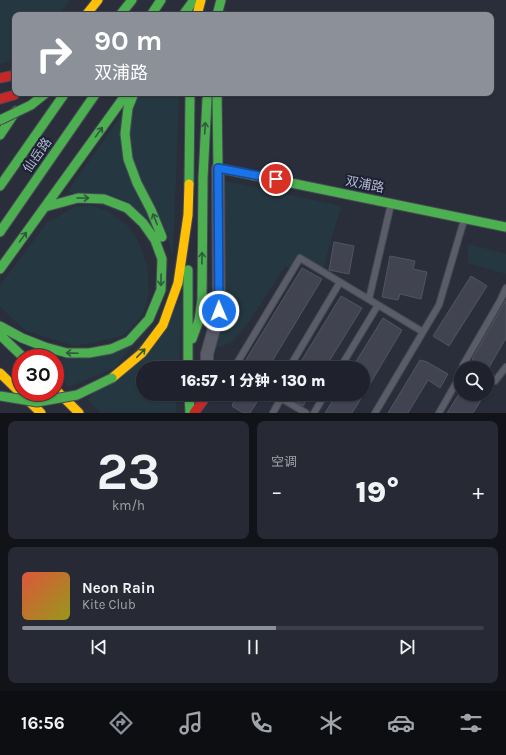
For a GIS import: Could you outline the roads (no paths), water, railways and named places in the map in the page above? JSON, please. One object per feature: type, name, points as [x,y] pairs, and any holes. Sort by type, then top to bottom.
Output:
[{"type":"main road","points":[[88,12],[98,0]]},
{"type":"main road","points":[[122,12],[132,0]]},
{"type":"main road","points":[[152,12],[161,0]]},
{"type":"main road","points":[[185,12],[194,0]]},
{"type":"main road","points":[[198,12],[201,0]]},
{"type":"main road","points":[[218,12],[221,0]]},
{"type":"main road","points":[[0,78],[12,76]]},
{"type":"main road","points":[[0,99],[12,95]]},
{"type":"main road","points":[[0,120],[31,105],[42,96]]},
{"type":"main road","name":"仙岳路","points":[[0,186],[63,96]]},
{"type":"main road","name":"仙岳路","points":[[0,232],[94,96]]},
{"type":"main road","points":[[0,269],[125,96]]},
{"type":"main road","points":[[133,96],[128,108],[125,134],[128,159],[137,183],[151,210],[162,237],[170,273],[170,290],[163,325]]},
{"type":"main road","points":[[188,361],[190,96]]},
{"type":"main road","points":[[188,351],[199,320],[202,299],[203,178],[207,96]]},
{"type":"main road","points":[[217,96],[218,168]]},
{"type":"main road","points":[[0,135],[25,99]]},
{"type":"main road","name":"双浦路","points":[[218,168],[392,202],[506,227]]},
{"type":"main road","points":[[0,326],[22,338],[45,347],[67,353],[89,353],[111,349],[129,341],[149,319],[161,290],[162,259],[155,240],[143,223],[127,208],[104,199],[78,198],[45,206]]},
{"type":"main road","points":[[0,396],[37,402],[77,395],[112,378],[142,353],[163,325],[178,283],[188,215]]},
{"type":"main road","points":[[0,335],[15,349]]},
{"type":"main road","points":[[0,373],[40,413]]},
{"type":"main road","points":[[64,398],[79,413]]},
{"type":"main road","points":[[189,401],[190,413]]},
{"type":"main road","points":[[194,413],[202,401]]},
{"type":"street","points":[[207,361],[207,354],[219,311],[218,168]]},
{"type":"street","points":[[205,401],[206,413]]},
{"type":"lane","points":[[369,299],[392,202]]},
{"type":"lane","points":[[375,413],[439,305],[464,217]]},
{"type":"lane","points":[[238,361],[300,258],[423,332]]},
{"type":"lane","points":[[293,361],[340,282]]},
{"type":"lane","points":[[466,361],[506,288]]},
{"type":"lane","points":[[344,361],[378,304]]},
{"type":"lane","points":[[494,380],[506,367]]},
{"type":"lane","points":[[439,413],[454,388]]},
{"type":"lane","points":[[273,413],[279,401]]},
{"type":"lane","points":[[286,401],[306,413]]},
{"type":"lane","points":[[314,413],[321,401]]}]
